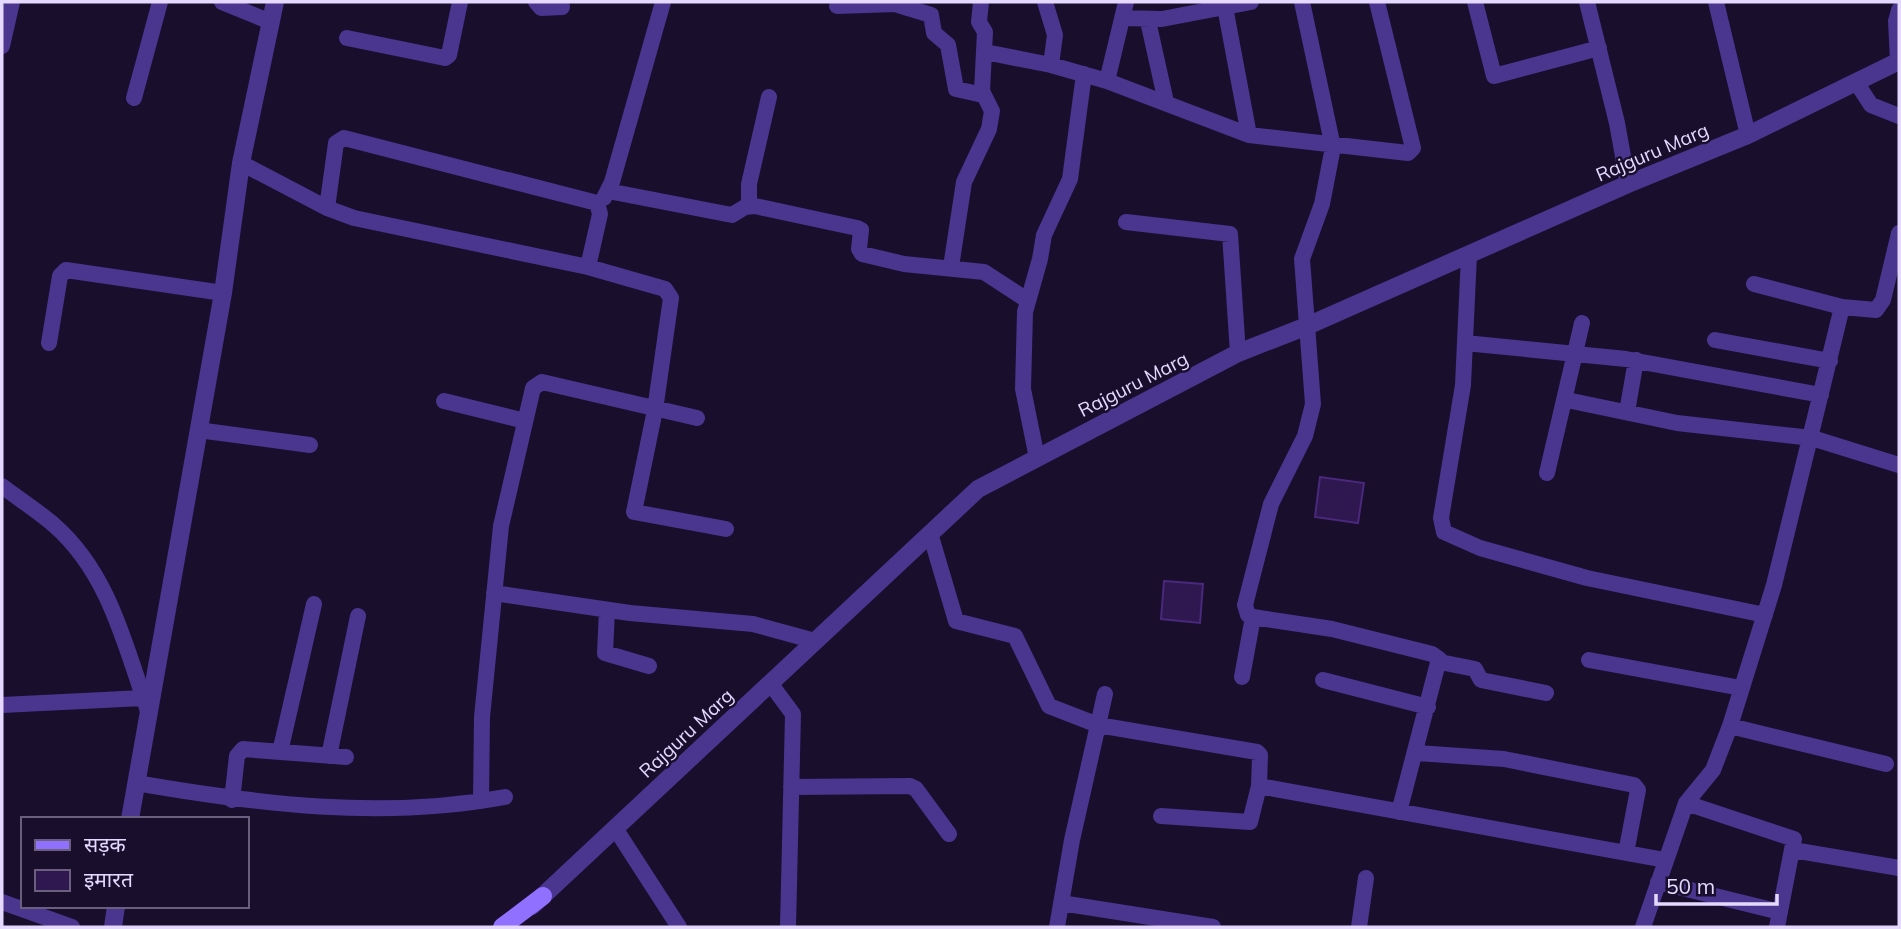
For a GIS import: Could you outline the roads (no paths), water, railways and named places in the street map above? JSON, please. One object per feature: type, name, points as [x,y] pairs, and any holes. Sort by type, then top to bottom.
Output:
[{"type":"main road","points":[[504,927],[543,896]]},
{"type":"street","points":[[2,46],[12,2]]},
{"type":"street","points":[[134,98],[160,2]]},
{"type":"street","points":[[222,2],[271,22]]},
{"type":"street","points":[[130,817],[145,705],[223,293],[241,163],[275,2]]},
{"type":"street","points":[[347,38],[445,58],[449,55],[460,2]]},
{"type":"street","points":[[536,2],[541,8],[562,7]]},
{"type":"street","points":[[588,267],[600,214],[599,205],[608,191],[663,2]]},
{"type":"street","points":[[981,2],[979,22],[985,32],[982,95]]},
{"type":"street","points":[[1045,2],[1055,35],[1051,65]]},
{"type":"street","points":[[1107,80],[1126,2]]},
{"type":"street","points":[[1122,19],[1147,21],[1251,2]]},
{"type":"street","points":[[1302,2],[1333,147],[1322,204],[1302,259],[1313,392],[1311,416],[1305,436],[1267,516],[1245,605],[1248,615],[1332,629],[1432,654],[1440,662],[1475,669],[1481,680],[1546,693]]},
{"type":"street","points":[[985,52],[1107,80],[1249,135],[1333,147],[1408,153],[1413,148],[1377,2]]},
{"type":"street","points":[[1475,2],[1494,76],[1598,48]]},
{"type":"street","points":[[1587,2],[1628,184]]},
{"type":"street","points":[[1716,2],[1748,135]]},
{"type":"street","points":[[837,6],[895,4],[931,15],[934,33],[948,45],[956,89],[982,95],[991,104],[991,119],[964,181],[951,267]]},
{"type":"street","points":[[1225,7],[1249,135]]},
{"type":"street","points":[[1899,10],[1896,22],[1899,61]]},
{"type":"street","points":[[1147,21],[1166,102]]},
{"type":"street","name":"Rajguru Marg","points":[[543,896],[978,489],[1238,353],[1307,326],[1628,184],[1748,135],[1899,61]]},
{"type":"street","points":[[1037,458],[1023,389],[1027,300],[1040,259],[1044,235],[1070,180],[1084,74]]},
{"type":"street","points":[[1856,82],[1871,105],[1899,116]]},
{"type":"street","points":[[749,206],[749,184],[769,97]]},
{"type":"street","points":[[327,208],[336,143],[344,138],[599,205]]},
{"type":"street","points":[[241,163],[327,208],[354,218],[588,267],[665,289],[670,293],[655,410],[634,512],[726,529]]},
{"type":"street","points":[[608,191],[732,215],[749,206],[859,228],[862,254],[904,264],[984,272],[1027,300]]},
{"type":"street","points":[[1126,222],[1230,234],[1238,353]]},
{"type":"street","points":[[1754,284],[1842,307],[1869,311],[1880,308],[1899,233]]},
{"type":"street","points":[[1469,255],[1461,400],[1441,518],[1444,533],[1449,537],[1587,578],[1765,615]]},
{"type":"street","points":[[49,343],[60,276],[66,270],[223,293]]},
{"type":"street","points":[[1643,927],[1686,803],[1713,770],[1730,726],[1765,615],[1812,438],[1842,307]]},
{"type":"street","points":[[1547,472],[1567,400],[1581,324]]},
{"type":"street","points":[[1715,340],[1829,361]]},
{"type":"street","points":[[1465,343],[1636,360],[1821,395]]},
{"type":"street","points":[[1627,412],[1636,360]]},
{"type":"street","points":[[481,801],[482,717],[501,526],[533,388],[542,382],[697,418]]},
{"type":"street","points":[[1567,400],[1676,423],[1812,438],[1899,465]]},
{"type":"street","points":[[444,401],[525,421]]},
{"type":"street","points":[[198,430],[310,445]]},
{"type":"street","points":[[2,486],[55,526],[103,587],[116,615],[145,705]]},
{"type":"street","points":[[930,533],[956,621],[1015,636],[1049,706],[1098,725],[1257,752],[1262,761],[1250,822],[1161,816]]},
{"type":"street","points":[[494,593],[607,610],[753,624],[815,641]]},
{"type":"street","points":[[280,752],[314,604]]},
{"type":"street","points":[[607,610],[605,653],[649,666]]},
{"type":"street","points":[[328,756],[358,616]]},
{"type":"street","points":[[1242,677],[1253,617]]},
{"type":"street","points":[[1589,660],[1741,688]]},
{"type":"street","points":[[1399,811],[1440,662]]},
{"type":"street","points":[[1323,680],[1428,707]]},
{"type":"street","points":[[770,683],[793,714],[788,927]]},
{"type":"street","points":[[1057,927],[1105,694]]},
{"type":"street","points":[[2,705],[145,705]]},
{"type":"street","points":[[1730,726],[1886,764]]},
{"type":"street","points":[[232,800],[239,752],[346,757]]},
{"type":"street","points":[[1417,753],[1504,759],[1634,785],[1638,790],[1626,853]]},
{"type":"street","points":[[136,783],[232,800],[290,806],[444,807],[505,797]]},
{"type":"street","points":[[791,787],[910,786],[916,789],[949,834]]},
{"type":"street","points":[[1259,786],[1665,860]]},
{"type":"street","points":[[1658,881],[1778,920],[1785,876],[1795,842],[1792,837],[1686,803]]},
{"type":"street","points":[[615,828],[679,927]]},
{"type":"street","points":[[1793,850],[1899,868]]},
{"type":"street","points":[[1359,927],[1366,878]]},
{"type":"street","points":[[2,902],[72,927]]},
{"type":"street","points":[[1061,903],[1179,925],[1213,927]]},
{"type":"street","points":[[113,927],[116,908]]}]
